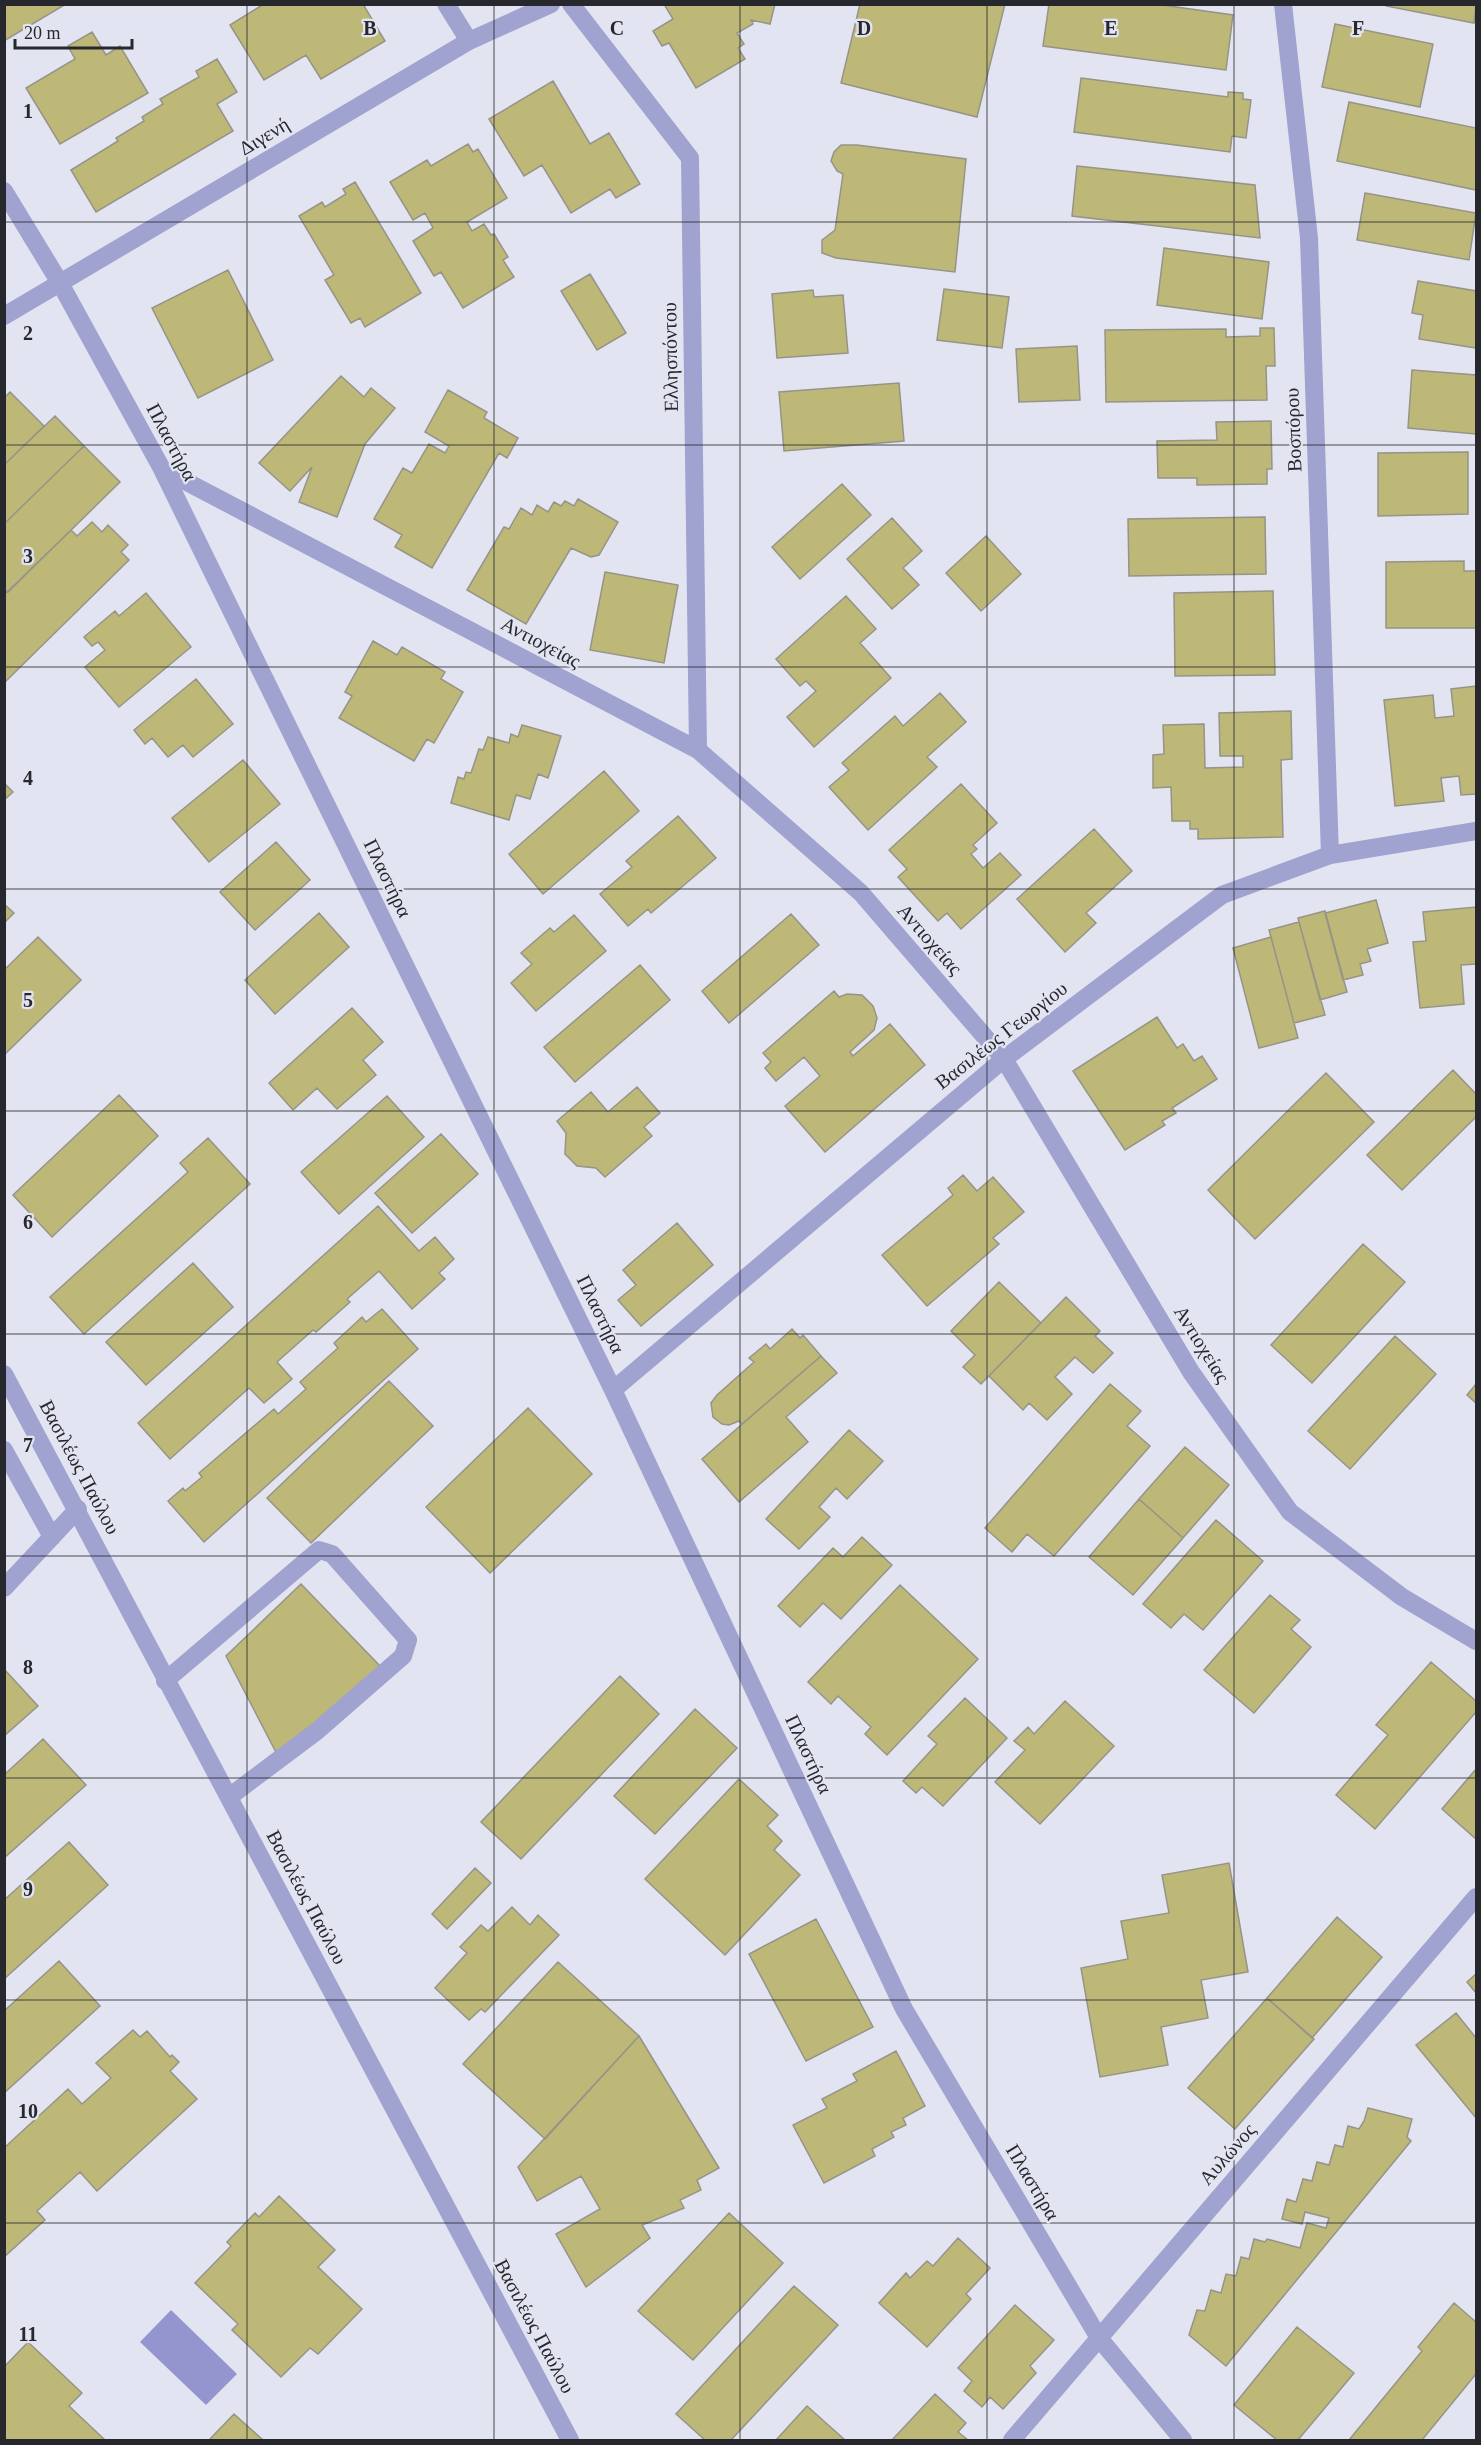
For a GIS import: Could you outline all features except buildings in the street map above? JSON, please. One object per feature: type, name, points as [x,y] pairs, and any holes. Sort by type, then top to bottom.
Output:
[{"type":"street","points":[[446,4],[469,41]]},
{"type":"street","name":"Διγενή","points":[[4,316],[469,41],[550,4]]},
{"type":"street","name":"Ελλησπόντου","points":[[571,4],[690,158],[698,750]]},
{"type":"street","name":"Βοσπόρου","points":[[1282,4],[1309,238],[1330,855]]},
{"type":"street","name":"Πλαστήρα","points":[[4,191],[60,283],[162,469],[614,1390],[904,2009],[1099,2338],[1184,2440]]},
{"type":"street","name":"Αντιοχείας","points":[[162,469],[698,750],[861,893],[1004,1059],[1191,1372],[1290,1512],[1402,1597],[1476,1641]]},
{"type":"street","name":"Βασιλέως Γεωργίου","points":[[614,1390],[1004,1059],[1222,895],[1330,855],[1476,831]]},
{"type":"street","name":"Βασιλέως Παύλου","points":[[4,1374],[78,1509],[165,1681],[229,1797],[570,2440]]},
{"type":"street","points":[[4,1450],[52,1537]]},
{"type":"street","points":[[4,1588],[78,1509]]},
{"type":"street","points":[[165,1681],[319,1550],[332,1554],[408,1640],[403,1656],[360,1694],[317,1731],[229,1797]]},
{"type":"street","name":"Αυλώνος","points":[[1012,2440],[1476,1897]]},
{"type":"water","points":[[171,2310],[237,2374],[206,2405],[140,2342]]}]
